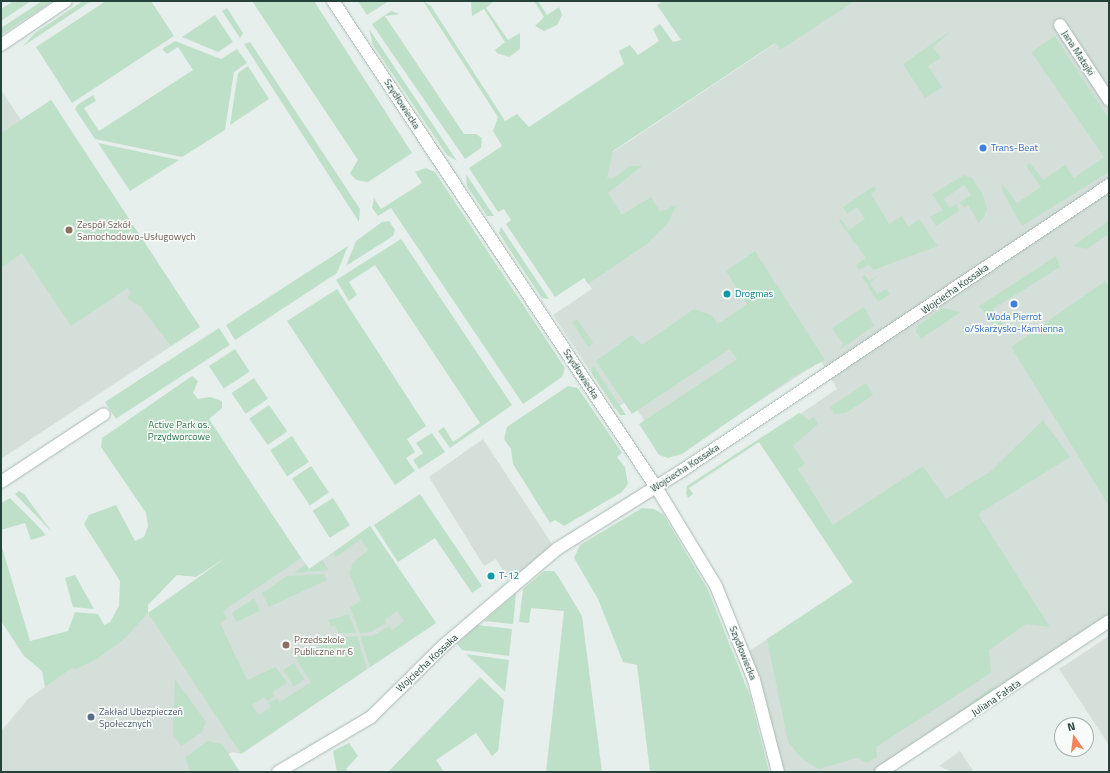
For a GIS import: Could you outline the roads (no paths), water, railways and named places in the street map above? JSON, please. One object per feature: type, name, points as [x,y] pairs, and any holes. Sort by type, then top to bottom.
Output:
[{"type":"street","points":[[1,45],[66,1]]},
{"type":"street","name":"Szydłowiecka","points":[[333,1],[656,487],[716,586],[754,680],[778,772]]},
{"type":"street","name":"Jana Matejki","points":[[1060,25],[1109,100]]},
{"type":"street","name":"Wojciecha Kossaka","points":[[278,772],[371,717],[443,646],[558,549],[656,487],[1109,185]]},
{"type":"street","points":[[1,482],[104,414]]},
{"type":"street","name":"Juliana Fałata","points":[[881,772],[1109,621]]},
{"type":"place","name":"Trans-Beat","points":[[983,148]]},
{"type":"place","name":"Zespół Szkół Samochodowo-Usługowych","points":[[69,230]]},
{"type":"place","name":"Drogmas","points":[[727,294]]},
{"type":"place","name":"Woda Pierrot o/Skarżysko-Kamienna","points":[[1014,304]]},
{"type":"place","name":"T-12","points":[[491,576]]},
{"type":"place","name":"Przedszkole Publiczne nr 6","points":[[286,645]]},
{"type":"place","name":"Zakład Ubezpieczeń Społecznych","points":[[91,717]]},
{"type":"park label","name":"Active Park os. Przydworcowe","points":[[179,430]]}]
